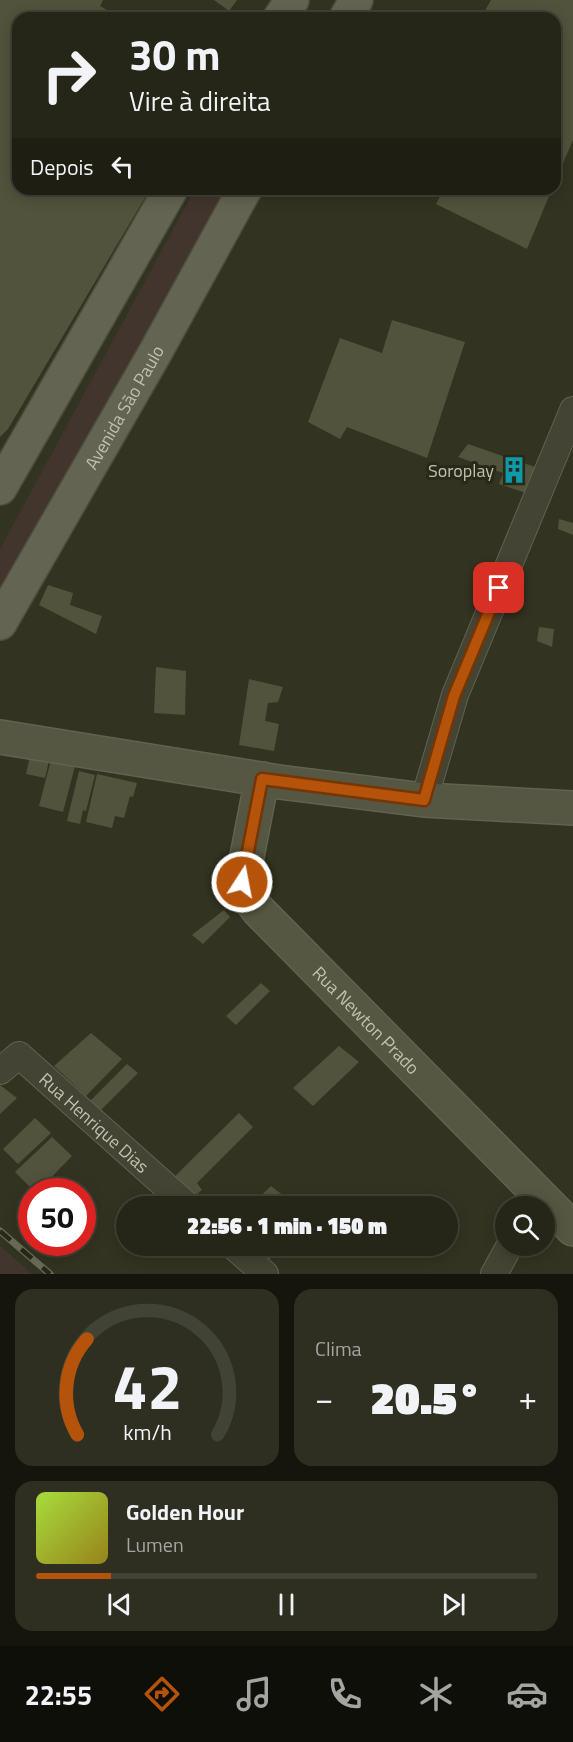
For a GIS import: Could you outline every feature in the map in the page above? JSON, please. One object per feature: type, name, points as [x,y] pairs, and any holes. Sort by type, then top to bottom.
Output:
[{"type":"main road","points":[[0,488],[168,195]]},
{"type":"main road","name":"Avenida São Paulo","points":[[0,623],[155,353],[241,195]]},
{"type":"main road","points":[[0,737],[262,779],[424,800],[573,808]]},
{"type":"main road","name":"Rua Newton Prado","points":[[262,779],[242,882],[246,894],[259,911],[531,1196]]},
{"type":"main road","name":"Rua Newton Prado","points":[[555,1215],[573,1229]]},
{"type":"street","points":[[424,800],[454,696],[573,410]]},
{"type":"street","name":"Rua Henrique Dias","points":[[0,1071],[19,1055],[177,1196]]},
{"type":"street","points":[[245,1256],[265,1274]]},
{"type":"street","points":[[494,1274],[504,1256]]},
{"type":"shaded area","points":[[192,195],[223,195],[130,370],[0,604],[0,549]]},
{"type":"shaded area","points":[[0,1246],[32,1274],[0,1274]]},
{"type":"building","points":[[0,0],[103,0],[100,6],[110,12],[12,12],[12,195],[146,195],[8,429],[0,437]]},
{"type":"building","points":[[214,0],[237,0],[229,11]]},
{"type":"building","points":[[491,0],[573,0],[573,140],[561,168],[561,12],[484,12]]},
{"type":"building","points":[[441,195],[550,195],[527,249],[436,204]]},
{"type":"building","points":[[392,320],[465,342],[427,458],[347,427],[340,439],[308,422],[340,338],[382,353]]},
{"type":"building","name":"Soroplay","points":[[468,444],[535,467],[526,493],[499,484],[503,473],[458,457]]},
{"type":"building","points":[[559,519],[573,523],[573,535],[558,529]]},
{"type":"building","points":[[48,585],[73,593],[70,605],[102,616],[96,634],[39,605]]},
{"type":"building","points":[[539,627],[554,629],[552,647],[537,641]]},
{"type":"building","points":[[156,667],[186,671],[185,715],[154,713]]},
{"type":"building","points":[[249,679],[283,687],[278,702],[268,703],[265,721],[279,724],[274,751],[239,745]]},
{"type":"building","points":[[30,756],[49,761],[45,778],[26,774]]},
{"type":"building","points":[[51,760],[75,766],[63,812],[39,806]]},
{"type":"building","points":[[79,771],[95,775],[86,811],[83,810],[80,824],[67,821]]},
{"type":"building","points":[[97,774],[137,783],[133,797],[130,796],[124,818],[115,816],[112,828],[86,822]]},
{"type":"building","points":[[224,910],[230,917],[203,944],[192,935]]},
{"type":"building","points":[[261,983],[270,991],[236,1025],[226,1016]]},
{"type":"building","points":[[91,1033],[122,1059],[86,1096],[54,1066]]},
{"type":"building","points":[[339,1046],[359,1062],[313,1106],[293,1088]]},
{"type":"building","points":[[127,1064],[138,1073],[99,1112],[88,1103]]},
{"type":"building","points":[[0,1085],[17,1098],[0,1114]]},
{"type":"building","points":[[239,1113],[253,1127],[197,1183],[202,1190],[195,1196],[183,1196],[168,1183]]},
{"type":"building","points":[[35,1118],[51,1133],[18,1164],[3,1149]]},
{"type":"building","points":[[52,1137],[72,1156],[51,1178],[21,1178],[15,1172]]},
{"type":"building","points":[[271,1186],[284,1196],[260,1196]]},
{"type":"building","points":[[251,1256],[273,1256],[264,1266]]},
{"type":"railway","points":[[0,1231],[50,1274]]},
{"type":"place","name":"Soroplay","points":[[514,470]]},
{"type":"route","points":[[242,882],[262,779],[424,800],[454,696],[499,588]]}]
